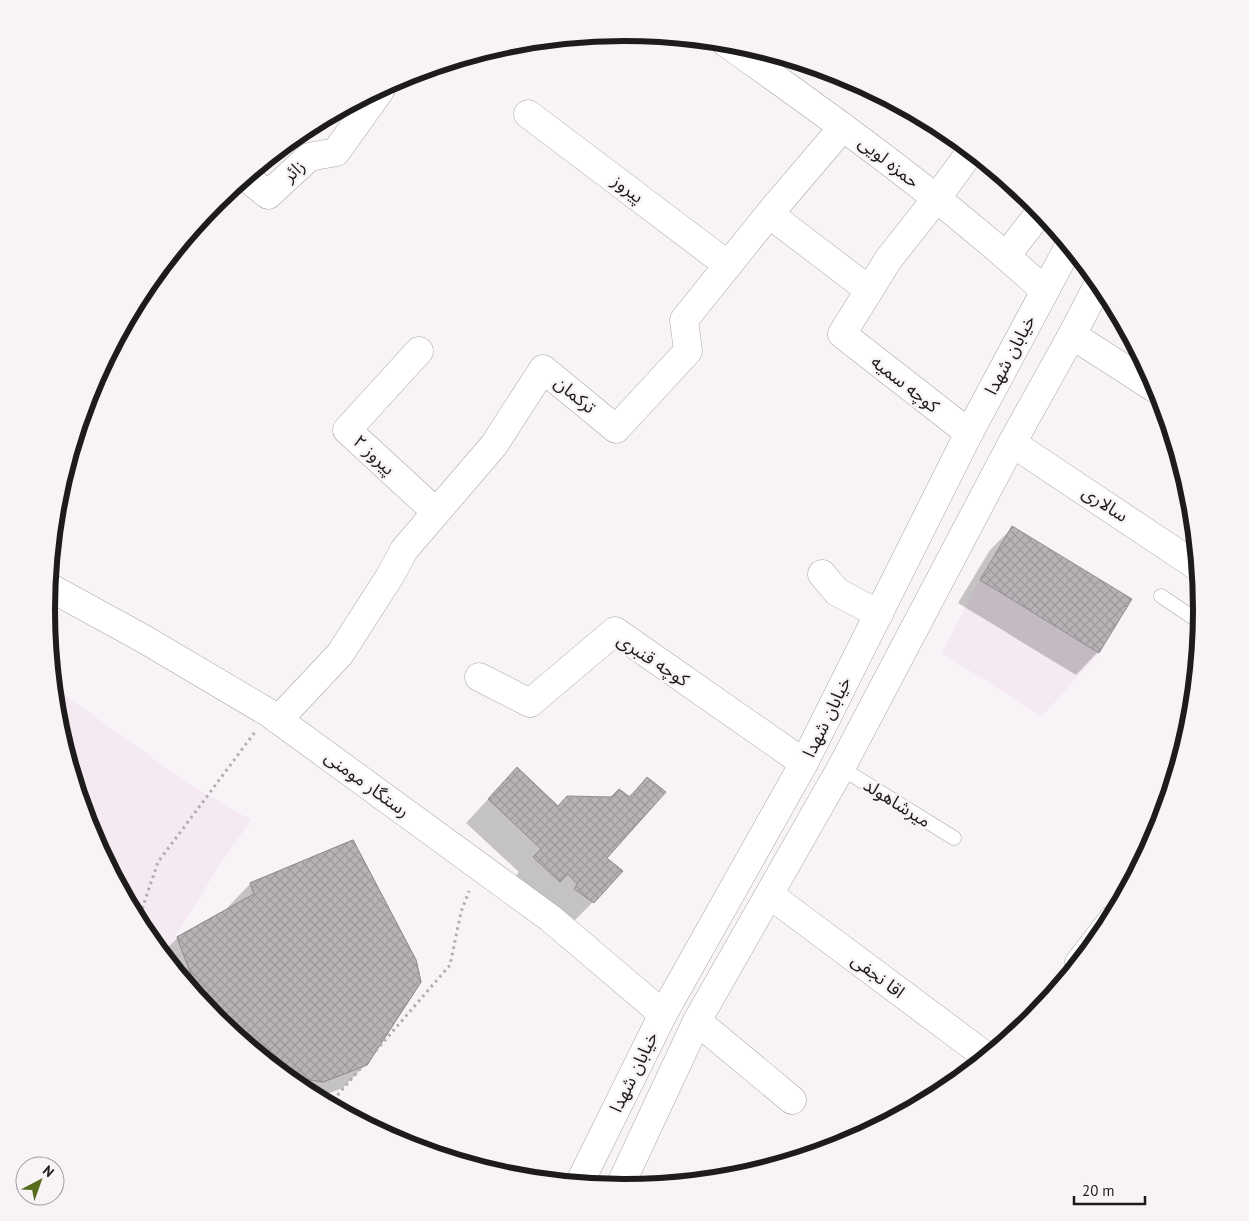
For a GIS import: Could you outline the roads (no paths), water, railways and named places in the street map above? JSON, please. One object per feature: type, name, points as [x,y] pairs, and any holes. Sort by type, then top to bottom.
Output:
[{"type":"street","name":"حمزه لویی","points":[[742,53],[843,127],[936,199],[1006,256],[1045,291]]},
{"type":"street","name":"زائر","points":[[251,181],[268,195],[309,156],[336,152],[372,101]]},
{"type":"street","name":"پیروز","points":[[528,114],[728,265]]},
{"type":"street","name":"ترکمان","points":[[274,717],[340,654],[390,576],[404,550],[494,445],[543,369],[616,429],[688,350],[684,320],[769,214],[843,127]]},
{"type":"street","points":[[769,214],[868,290],[888,260],[967,156]]},
{"type":"street","points":[[1006,256],[1036,218]]},
{"type":"street","name":"خیابان شهدا","points":[[581,1178],[663,1014],[804,763],[969,433],[1066,252]]},
{"type":"street","name":"کوچه سمیه","points":[[868,290],[842,334],[969,433]]},
{"type":"street","name":"خیابان شهدا","points":[[623,1180],[698,1021],[841,768],[1012,443],[1096,291]]},
{"type":"street","points":[[1072,335],[1145,381]]},
{"type":"street","name":"پیروز ۲","points":[[419,351],[347,430],[436,512]]},
{"type":"street","name":"سالاری","points":[[1012,443],[1192,563]]},
{"type":"street","points":[[822,574],[837,592],[878,614]]},
{"type":"street","name":"رستگار مومنی","points":[[56,591],[144,639],[274,717],[550,918],[663,1014]]},
{"type":"street","name":"کوچه قنبری","points":[[479,677],[530,703],[615,632],[804,763]]},
{"type":"street","name":"اقا نجفی","points":[[770,895],[982,1053]]},
{"type":"street","points":[[698,1021],[792,1100]]},
{"type":"lane","points":[[1161,596],[1194,618]]},
{"type":"lane","name":"میرشاهولد","points":[[841,768],[954,838]]}]
